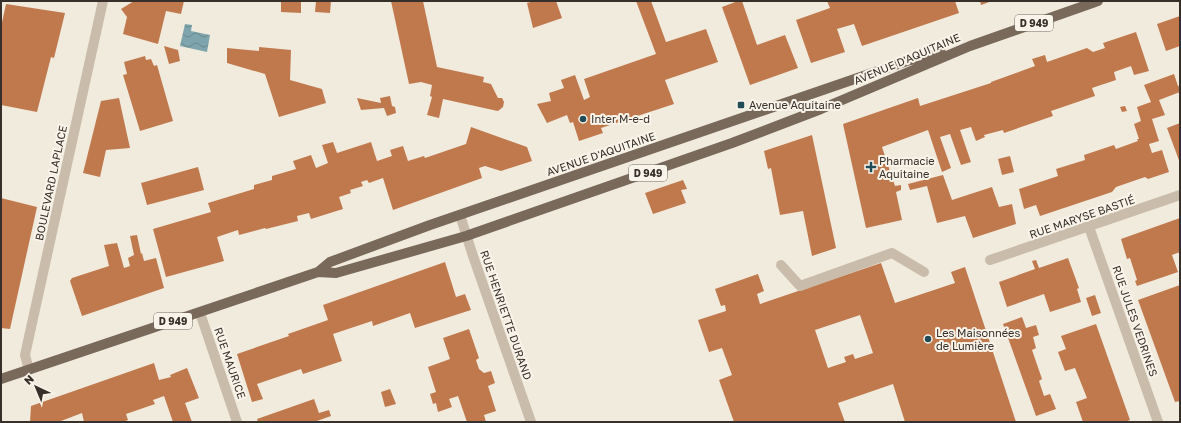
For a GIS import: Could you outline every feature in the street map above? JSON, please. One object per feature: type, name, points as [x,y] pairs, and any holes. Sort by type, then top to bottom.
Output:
[{"type":"main road","name":"D 949","points":[[970,46],[1098,1]]},
{"type":"main road","name":"AVENUE D'AQUITAINE","points":[[318,272],[330,262],[460,215],[907,61],[970,46]]},
{"type":"main road","name":"AVENUE D'AQUITAINE","points":[[318,272],[336,273],[466,236],[759,133],[821,109],[970,46]]},
{"type":"main road","name":"D 949","points":[[1,379],[318,272]]},
{"type":"street","name":"BOULEVARD LAPLACE","points":[[29,370],[25,355],[103,1]]},
{"type":"street","name":"RUE MARYSE BASTIÉ","points":[[990,260],[1180,195]]},
{"type":"street","name":"RUE HENRIETTE DURAND","points":[[460,215],[531,422]]},
{"type":"street","name":"RUE JULES VEDRINES","points":[[1089,227],[1158,422]]},
{"type":"street","points":[[781,265],[800,286],[892,253],[924,272]]},
{"type":"street","name":"RUE MAURICE","points":[[200,312],[237,422]]},
{"type":"water","points":[[185,24],[192,25],[191,31],[210,35],[207,52],[180,46]]},
{"type":"building","points":[[134,1],[184,1],[181,14],[166,11],[158,44],[123,34],[127,17],[121,9]]},
{"type":"building","points":[[281,1],[301,1],[301,13],[281,12]]},
{"type":"building","points":[[316,1],[331,1],[330,13],[315,12]]},
{"type":"building","points":[[391,1],[423,1],[437,67],[484,77],[483,82],[491,84],[498,98],[502,98],[504,102],[503,107],[498,111],[443,99],[439,118],[427,115],[432,97],[430,96],[432,85],[421,82],[409,84]]},
{"type":"building","points":[[534,1],[556,1],[562,18],[533,28],[527,3]]},
{"type":"building","points":[[636,1],[651,1],[666,42],[706,29],[718,62],[665,80],[674,104],[601,128],[603,133],[579,141],[573,122],[570,123],[567,115],[547,123],[537,104],[551,101],[549,93],[564,88],[561,80],[575,75],[584,100],[590,97],[584,79],[656,54]]},
{"type":"building","points":[[742,1],[757,45],[785,35],[798,68],[750,85],[722,7]]},
{"type":"building","points":[[827,1],[955,1],[959,13],[862,46],[854,24],[837,29],[845,52],[811,63],[796,20],[830,8]]},
{"type":"building","points":[[980,1],[992,1],[981,5]]},
{"type":"building","points":[[6,4],[65,13],[54,58],[51,57],[37,112],[1,105],[1,27]]},
{"type":"building","points":[[1180,16],[1180,46],[1166,51],[1157,24]]},
{"type":"building","points":[[1136,32],[1149,71],[1134,75],[1131,66],[1114,72],[1116,80],[1092,88],[1095,96],[1051,111],[1053,116],[1004,133],[1003,130],[984,135],[985,137],[976,141],[971,127],[960,130],[971,162],[961,165],[950,134],[940,137],[951,168],[942,172],[928,130],[882,147],[895,186],[901,185],[901,190],[896,192],[902,220],[866,228],[843,124],[918,98],[920,106],[991,83],[1035,66],[1032,59],[1045,55],[1047,62],[1087,48],[1093,52],[1105,48],[1103,43]]},
{"type":"building","points":[[164,46],[178,50],[180,61],[169,64]]},
{"type":"building","points":[[259,47],[291,50],[290,80],[322,89],[326,103],[279,117],[265,74],[227,63],[227,48],[259,51]]},
{"type":"building","points":[[145,56],[146,60],[151,59],[154,66],[157,65],[173,121],[140,131],[123,75],[127,74],[124,62]]},
{"type":"building","points":[[1174,74],[1178,86],[1180,86],[1180,92],[1159,100],[1165,115],[1152,119],[1159,141],[1149,144],[1152,153],[1162,150],[1169,172],[1148,179],[1145,177],[1116,187],[1112,192],[1040,216],[1036,205],[1024,209],[1019,189],[1058,176],[1056,169],[1085,160],[1084,155],[1114,145],[1116,149],[1138,141],[1137,139],[1139,139],[1134,124],[1141,121],[1137,107],[1151,102],[1144,85]]},
{"type":"building","points":[[390,96],[392,106],[395,107],[396,113],[387,116],[384,108],[361,110],[357,98],[381,103],[380,98]]},
{"type":"building","points":[[119,98],[130,148],[106,150],[100,177],[83,173],[101,101]]},
{"type":"building","points":[[1125,106],[1127,111],[1122,112],[1120,107]]},
{"type":"building","points":[[1180,123],[1180,163],[1167,128]]},
{"type":"building","points":[[471,127],[527,147],[532,161],[501,171],[485,166],[479,168],[482,178],[393,210],[383,178],[369,183],[367,180],[361,182],[363,186],[350,190],[351,193],[339,197],[343,209],[311,219],[309,213],[297,216],[298,221],[239,235],[238,230],[217,237],[224,261],[166,277],[153,229],[211,212],[208,203],[254,189],[254,185],[272,180],[272,176],[296,169],[293,161],[311,155],[316,168],[328,163],[322,145],[333,142],[337,153],[371,142],[377,161],[392,156],[390,150],[403,146],[408,161],[424,156],[425,158],[466,144]]},
{"type":"building","points":[[812,135],[836,248],[812,256],[803,211],[780,215],[771,168],[768,169],[764,151]]},
{"type":"building","points":[[1010,156],[1014,172],[1002,175],[998,159]]},
{"type":"building","points":[[198,167],[204,190],[147,205],[141,183]]},
{"type":"building","points":[[943,175],[952,200],[992,187],[999,207],[1012,204],[1016,224],[973,238],[965,216],[937,223],[927,186],[910,190],[908,184]]},
{"type":"building","points":[[683,180],[687,189],[681,190],[686,203],[653,214],[645,193]]},
{"type":"building","points":[[1,198],[37,207],[10,329],[1,328]]},
{"type":"building","points":[[1180,218],[1180,252],[1172,255],[1178,272],[1137,286],[1135,281],[1137,280],[1130,258],[1127,259],[1121,239]]},
{"type":"building","points":[[137,235],[144,261],[156,258],[164,288],[82,316],[70,281],[72,278],[109,266],[104,245],[117,243],[124,268],[130,266],[128,258],[134,255],[130,236]]},
{"type":"building","points":[[1068,258],[1079,288],[1077,289],[1081,302],[1050,312],[1044,294],[1007,307],[999,282],[1035,269],[1032,261],[1036,260],[1039,268]]},
{"type":"building","points":[[445,262],[456,297],[465,294],[471,310],[415,328],[410,313],[373,326],[372,321],[333,334],[342,361],[303,374],[301,369],[257,384],[263,399],[252,402],[237,354],[289,336],[288,334],[328,320],[323,305]]},
{"type":"building","name":"Les Maisonnées de Lumière","points":[[881,263],[895,303],[955,283],[951,272],[965,267],[1016,422],[905,422],[893,384],[838,403],[845,422],[734,422],[719,380],[732,375],[722,348],[709,352],[698,320],[726,311],[725,305],[721,306],[715,289],[758,274],[764,291],[757,294],[760,304]],"holes":[[[860,315],[873,353],[855,359],[853,354],[844,357],[846,362],[828,368],[815,330]]]},
{"type":"building","points":[[1180,285],[1180,401],[1175,402],[1138,300]]},
{"type":"building","points":[[1095,295],[1101,313],[1092,316],[1086,298]]},
{"type":"building","points":[[1022,317],[1026,328],[1036,325],[1039,335],[1033,337],[1036,348],[1032,350],[1042,379],[1039,381],[1044,396],[1050,394],[1056,409],[1036,416],[1003,324]]},
{"type":"building","points":[[1096,324],[1130,420],[1125,422],[1083,422],[1076,402],[1087,398],[1075,368],[1065,371],[1058,352],[1066,349],[1061,336]]},
{"type":"building","points":[[469,329],[479,358],[476,360],[479,369],[484,373],[491,371],[495,383],[488,386],[496,411],[484,415],[486,422],[467,422],[458,396],[449,399],[452,407],[438,412],[436,403],[433,404],[430,394],[436,392],[428,367],[450,359],[443,338]]},
{"type":"building","points":[[154,363],[159,380],[171,377],[170,375],[187,368],[199,398],[185,403],[192,422],[173,422],[164,396],[153,400],[155,404],[126,414],[128,420],[123,422],[84,422],[82,413],[61,422],[30,422],[31,406]]},
{"type":"building","points":[[390,389],[396,404],[385,407],[381,392]]},
{"type":"building","points":[[314,399],[319,413],[329,410],[331,416],[314,422],[258,422],[257,419]]},
{"type":"place","name":"Avenue Aquitaine","points":[[741,105]]},
{"type":"place","name":"Inter M-e-d","points":[[583,119]]},
{"type":"place","name":"Pharmacie Aquitaine","points":[[871,167]]},
{"type":"place","name":"Les Maisonnées de Lumière","points":[[928,339]]}]
